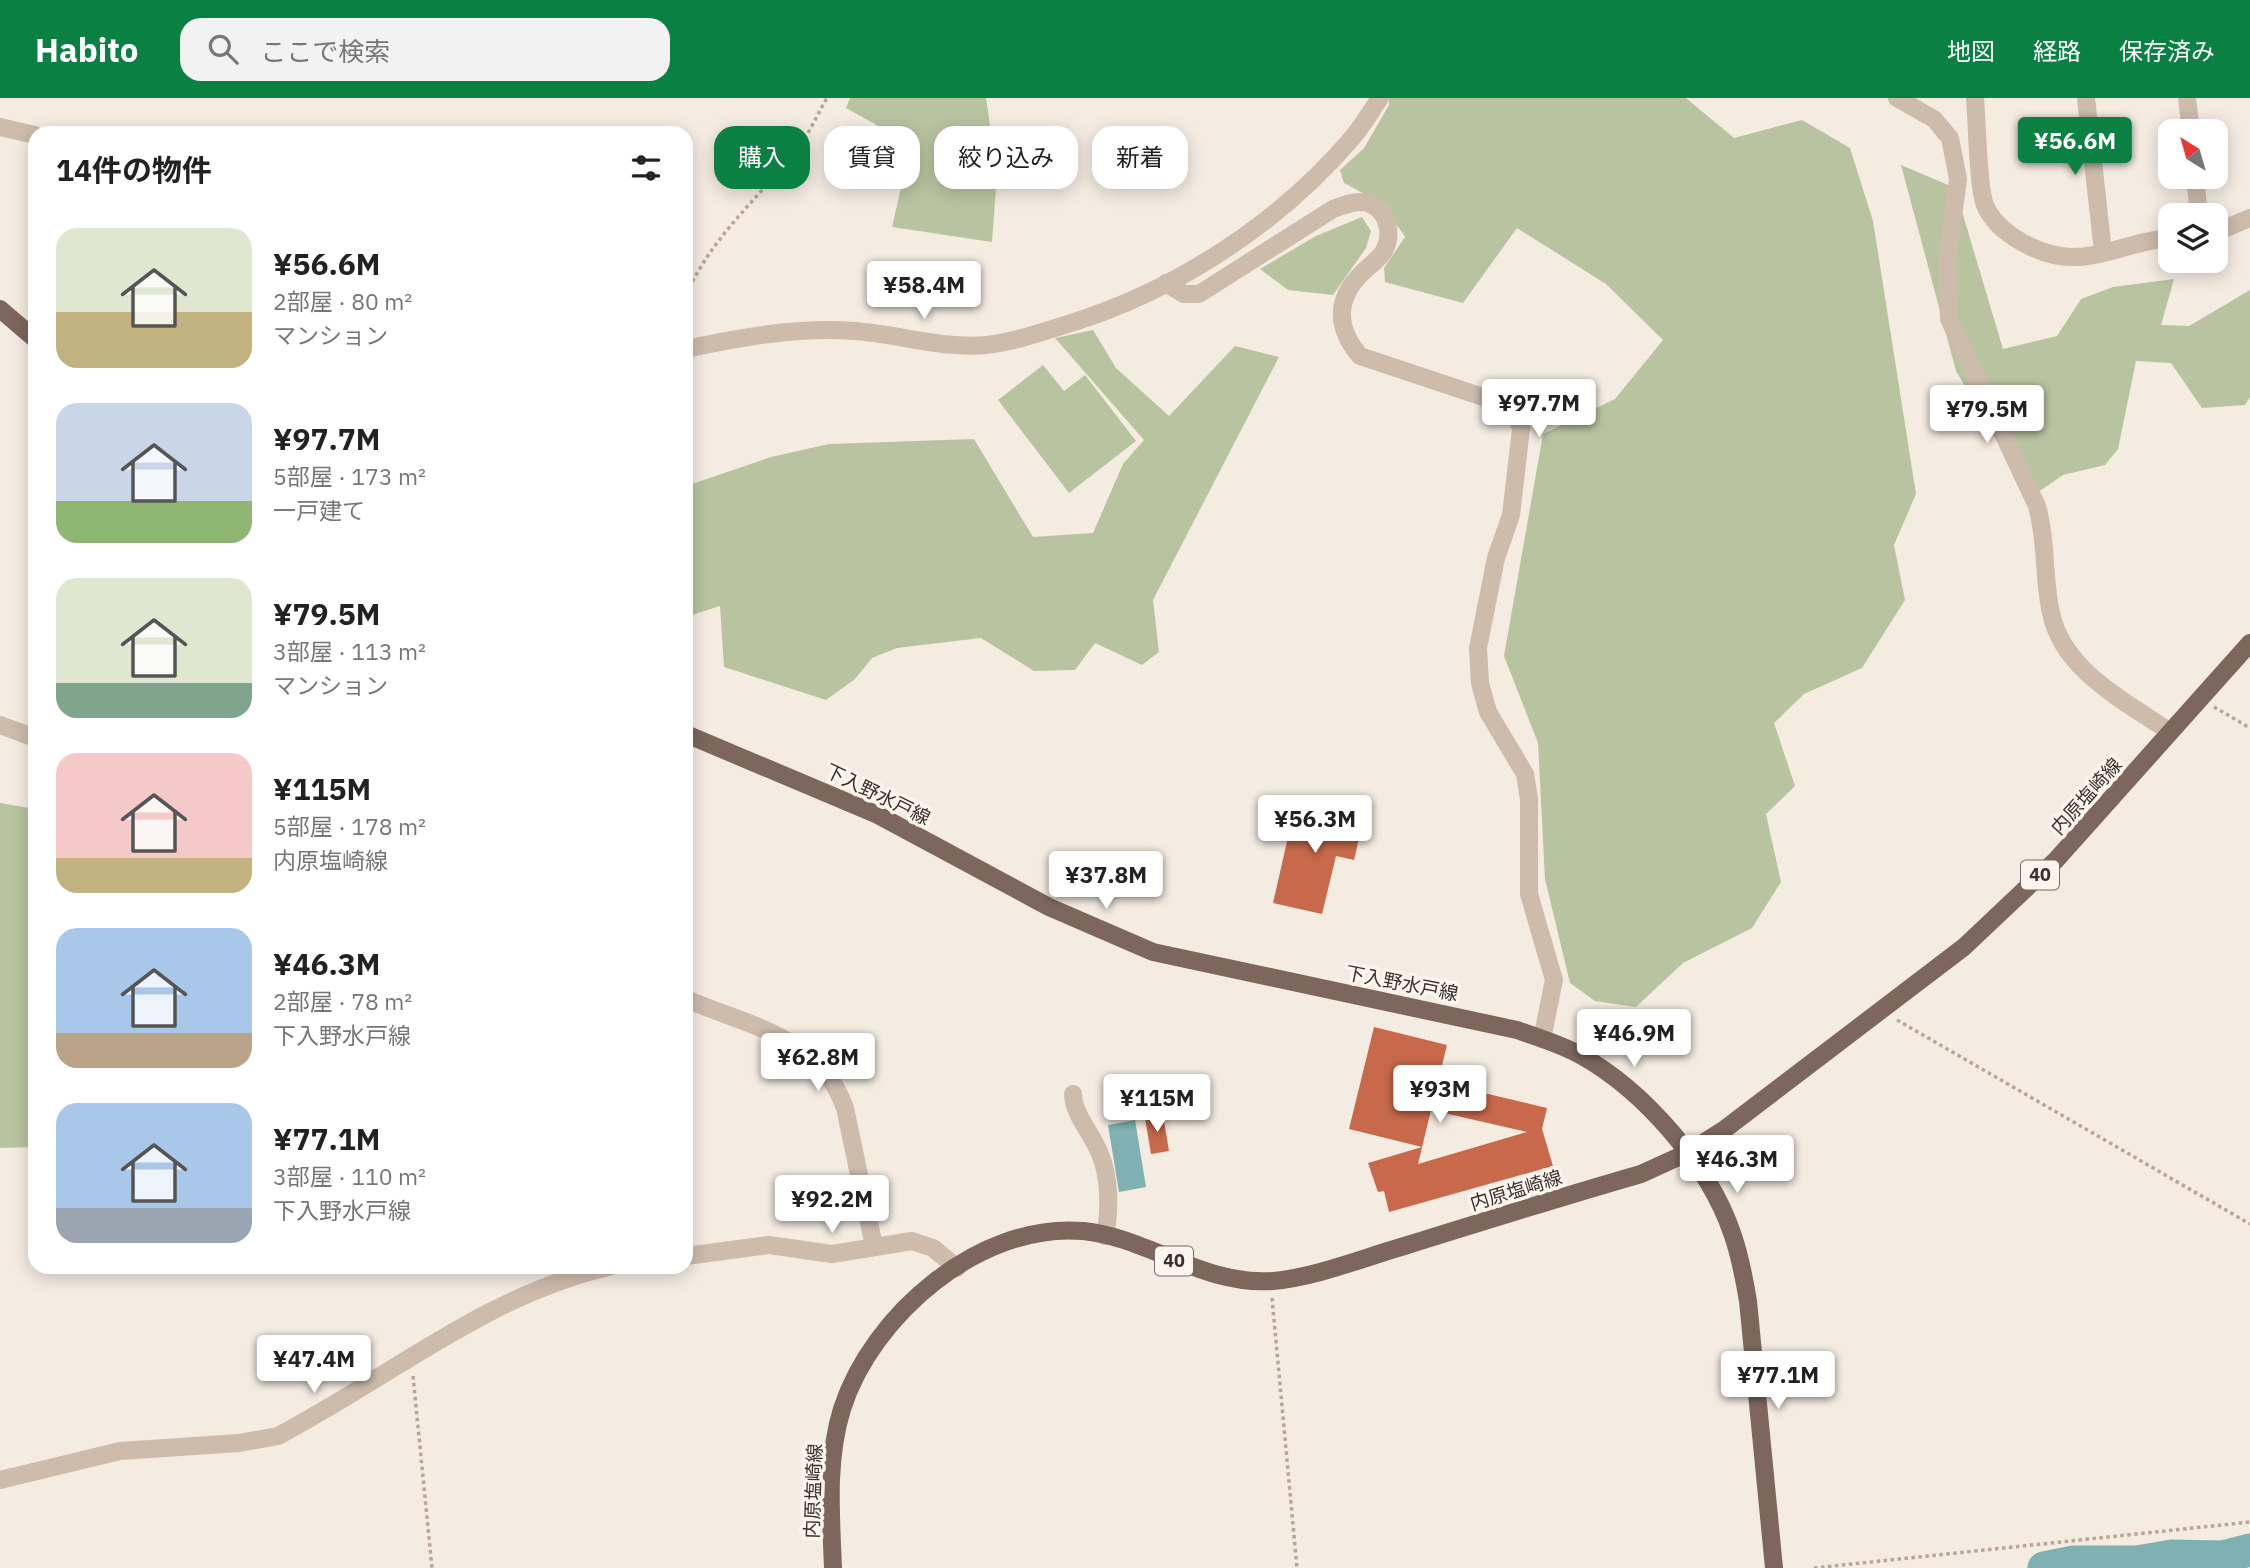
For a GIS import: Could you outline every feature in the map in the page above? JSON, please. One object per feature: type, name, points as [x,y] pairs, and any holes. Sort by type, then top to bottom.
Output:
[{"type":"main road","points":[[0,309],[28,333]]},
{"type":"main road","name":"内原塩崎線","points":[[833,1568],[831,1464],[841,1410],[863,1363],[895,1321],[911,1304],[957,1268],[994,1246],[1034,1233],[1085,1231],[1209,1273],[1270,1281],[1336,1267],[1641,1174],[1687,1153],[1725,1129],[1883,1012],[1964,947],[2037,878],[2250,643]]},
{"type":"main road","name":"下入野水戸線","points":[[693,741],[878,815],[1049,907],[1153,952],[1222,969],[1490,1023],[1542,1039],[1580,1055],[1613,1076],[1644,1102],[1687,1153],[1722,1208],[1741,1258],[1748,1301],[1774,1568]]},
{"type":"street","points":[[1897,98],[1934,119],[1950,138],[1958,179],[1947,262],[1949,319],[2038,506],[2044,531],[2050,612],[2057,634],[2089,676],[2170,732]]},
{"type":"street","points":[[1975,98],[1985,205],[2000,226],[2016,239],[2069,257],[2158,239]]},
{"type":"street","points":[[2086,98],[2103,252]]},
{"type":"street","points":[[2187,98],[2189,119]]},
{"type":"street","points":[[693,347],[734,339],[817,330],[984,345],[1028,336],[1098,314],[1166,283],[1259,226],[1294,196],[1354,135],[1379,99]]},
{"type":"street","points":[[0,128],[28,134]]},
{"type":"street","points":[[1166,283],[1184,294],[1199,294],[1333,209],[1353,203],[1369,203],[1384,217],[1389,227],[1388,240],[1383,253],[1346,290],[1342,307],[1348,343],[1360,356],[1498,402],[1516,413],[1521,429],[1511,515],[1496,558],[1478,648],[1480,683],[1488,712],[1525,774],[1529,799],[1529,894],[1554,980],[1542,1039]]},
{"type":"street","points":[[2228,227],[2250,218]]},
{"type":"street","points":[[0,725],[28,735]]},
{"type":"street","points":[[693,1002],[780,1036],[806,1051],[822,1065],[840,1092],[845,1108],[874,1246]]},
{"type":"street","points":[[1073,1094],[1073,1104],[1101,1155],[1109,1216],[1105,1236]]},
{"type":"street","points":[[693,1255],[769,1245],[832,1254],[912,1241],[933,1248],[957,1268]]},
{"type":"street","points":[[0,1480],[120,1451],[239,1443],[278,1436],[501,1307],[574,1274]]},
{"type":"path","points":[[693,279],[722,233],[798,148],[827,98]]},
{"type":"path","points":[[2200,699],[2250,728]]},
{"type":"path","points":[[1883,1012],[2250,1224]]},
{"type":"path","points":[[1270,1281],[1297,1568]]},
{"type":"path","points":[[411,1360],[432,1568]]},
{"type":"path","points":[[1814,1568],[2250,1522]]},
{"type":"green space","points":[[850,98],[986,98],[990,126],[934,126],[934,189],[996,189],[992,242],[892,227],[901,189],[920,189],[920,126],[878,126],[846,108]]},
{"type":"green space","points":[[1389,98],[1686,98],[1734,138],[1802,120],[1850,148],[1873,221],[1916,494],[1894,545],[1905,600],[1862,668],[1804,694],[1774,723],[1795,786],[1766,814],[1781,882],[1752,928],[1683,963],[1636,1007],[1595,1001],[1570,983],[1545,879],[1538,743],[1504,656],[1543,434],[1615,399],[1663,340],[1606,284],[1517,228],[1463,303],[1385,282],[1384,268],[1405,237],[1379,205],[1344,183],[1340,170],[1364,148],[1389,105]]},
{"type":"green space","points":[[1901,165],[1955,188],[2003,349],[2057,336],[2081,299],[2113,287],[2174,279],[2161,325],[2189,326],[2250,290],[2250,397],[2245,405],[2202,408],[2171,363],[2136,361],[2118,449],[2105,465],[2063,475],[2031,497],[1956,371]]},
{"type":"green space","points":[[1362,217],[1371,231],[1366,248],[1333,295],[1288,290],[1260,269],[1316,236]]},
{"type":"green space","points":[[1093,330],[1116,368],[1169,416],[1235,346],[1279,357],[1153,600],[1159,652],[1142,665],[1095,643],[1075,670],[1034,671],[981,638],[897,648],[872,658],[855,679],[826,700],[724,667],[720,606],[693,615],[693,484],[771,457],[829,444],[974,439],[1033,537],[1093,533],[1123,464],[1144,440],[1055,338]]},
{"type":"green space","points":[[1043,365],[1064,391],[1085,375],[1136,441],[1069,493],[998,400]]},
{"type":"green space","points":[[0,803],[28,808],[28,1147],[0,1148]]},
{"type":"water","points":[[1135,1120],[1146,1187],[1119,1192],[1108,1125]]},
{"type":"building","points":[[1296,802],[1364,817],[1354,860],[1336,856],[1322,914],[1273,903]]},
{"type":"building","points":[[1374,1027],[1447,1045],[1438,1082],[1547,1108],[1542,1129],[1553,1166],[1389,1212],[1384,1191],[1378,1192],[1368,1163],[1422,1147],[1349,1129]],"holes":[[[1431,1110],[1527,1132],[1418,1164]]]},
{"type":"building","points":[[1163,1115],[1169,1151],[1151,1154],[1145,1118]]},
{"type":"waterway","points":[[2044,1568],[2074,1562],[2137,1562],[2172,1556],[2223,1557],[2250,1550]]}]
